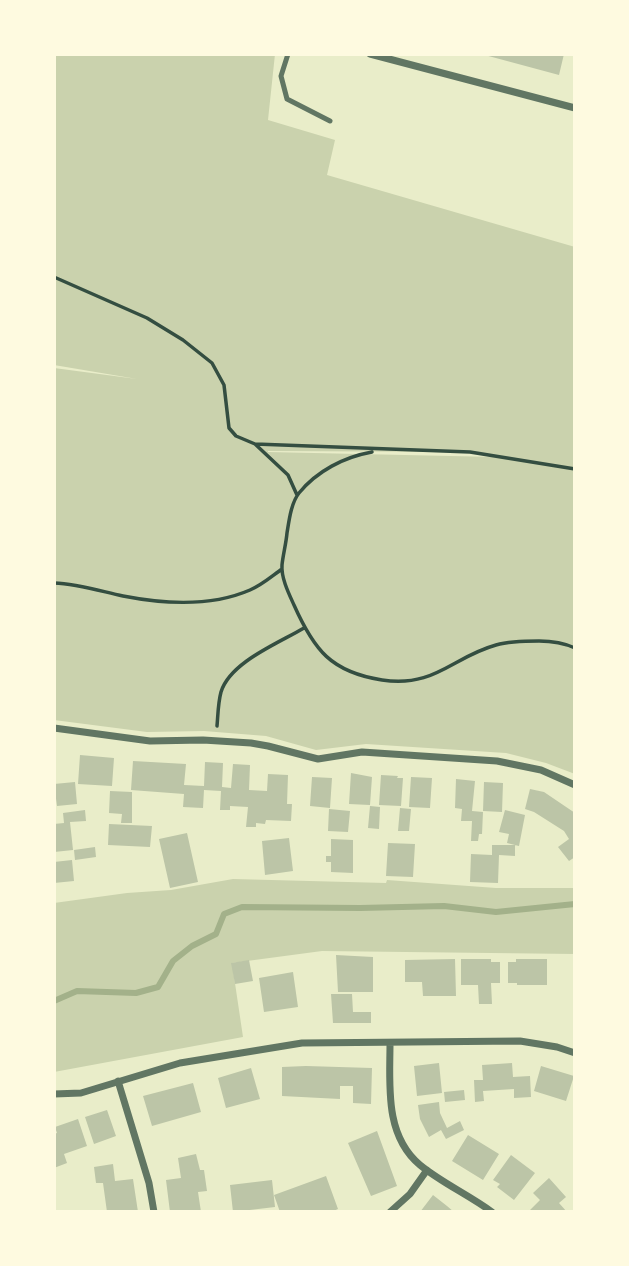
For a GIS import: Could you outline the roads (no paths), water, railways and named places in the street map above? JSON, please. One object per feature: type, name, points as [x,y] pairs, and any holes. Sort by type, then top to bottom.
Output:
[{"type":"street","points":[[370,54],[575,108]]},
{"type":"street","points":[[54,728],[150,741],[215,741],[268,746],[317,759],[362,752],[507,762],[541,770],[575,785]]},
{"type":"street","points":[[54,1094],[81,1093],[180,1063],[286,1045],[520,1041],[549,1045],[575,1053]]},
{"type":"street","points":[[390,1043],[393,1119],[405,1148],[427,1170],[492,1212]]},
{"type":"street","points":[[118,1081],[151,1191],[154,1212]]},
{"type":"street","points":[[390,1212],[410,1194],[427,1170]]},
{"type":"lane","points":[[288,54],[281,76],[287,99],[330,121]]},
{"type":"waterway","points":[[54,1001],[77,991],[136,993],[158,987],[173,961],[192,946],[216,934],[224,914],[242,907],[444,906],[496,912],[575,904]]}]
